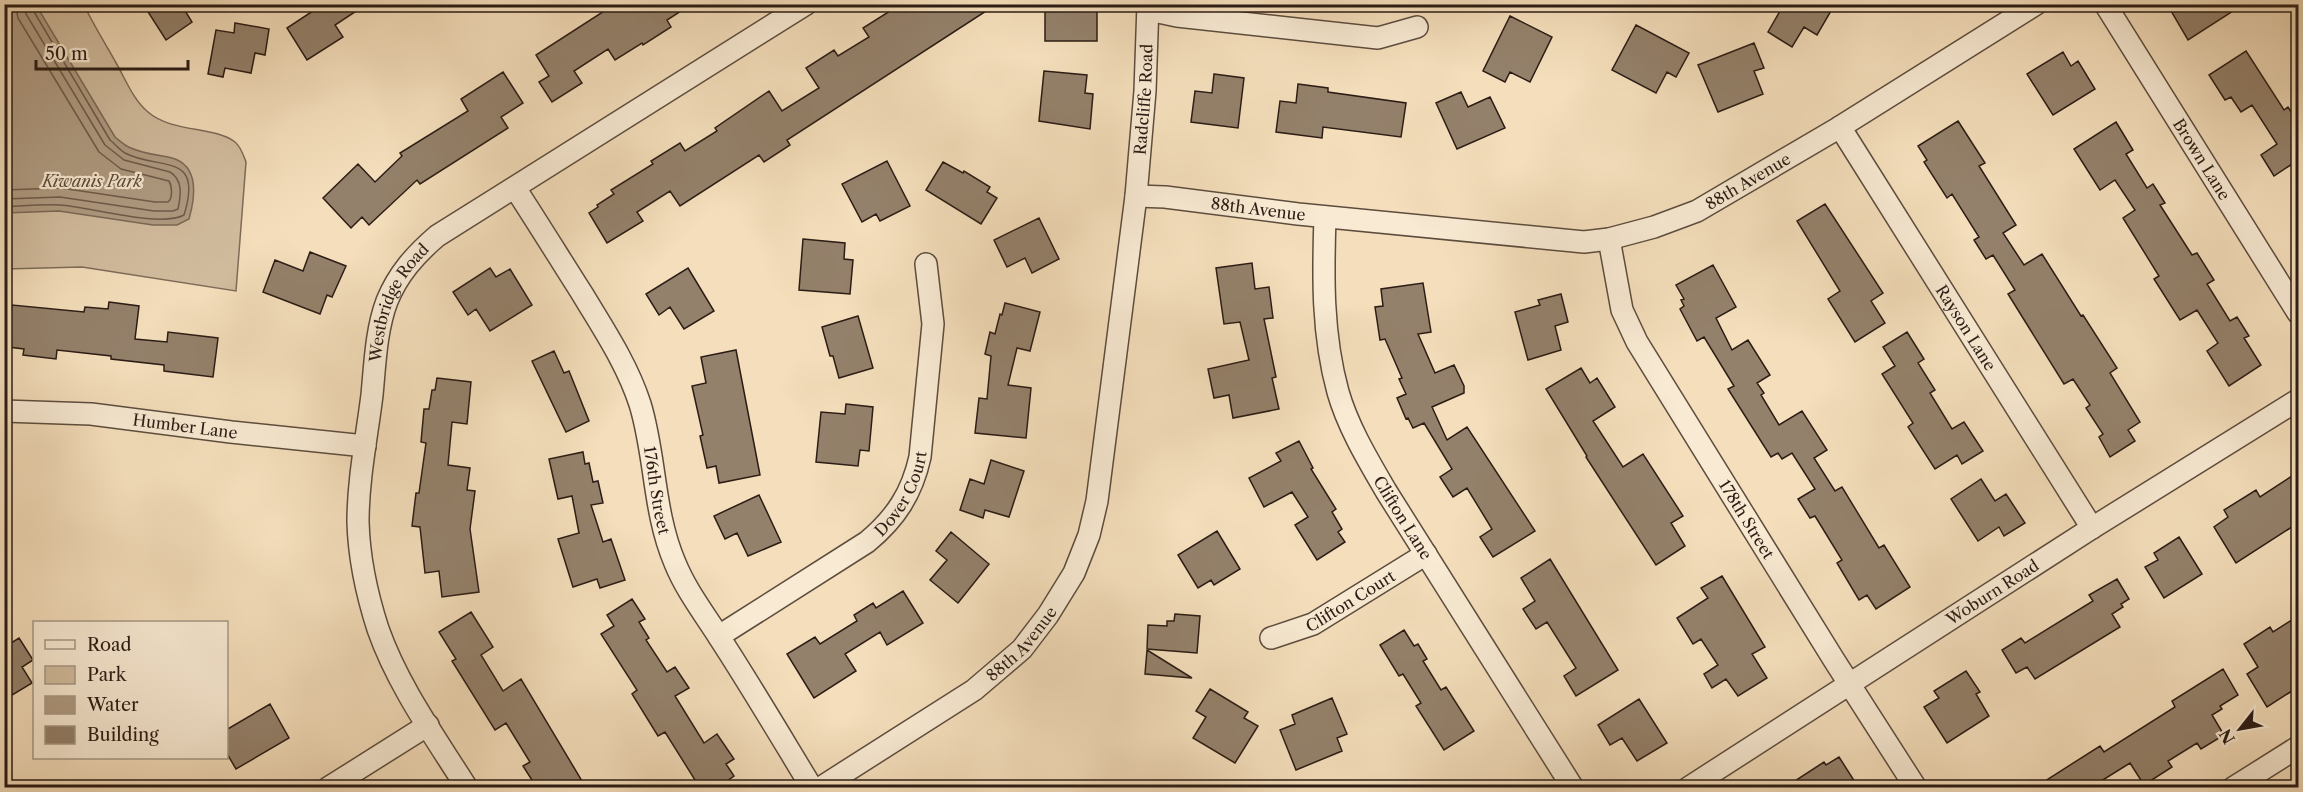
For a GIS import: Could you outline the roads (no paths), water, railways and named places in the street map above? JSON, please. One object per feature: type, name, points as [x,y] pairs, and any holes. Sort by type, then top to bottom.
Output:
[{"type":"street","name":"Westbridge Road","points":[[467,788],[400,679],[388,655],[369,597],[361,560],[358,521],[365,446],[380,325],[387,301],[399,276],[436,236],[806,4]]},
{"type":"street","name":"88th Avenue","points":[[820,788],[974,690],[1022,649],[1048,615],[1074,573],[1089,535],[1097,501],[1136,196],[1165,197],[1324,217],[1584,242],[1609,239],[1654,227],[1697,211],[1840,127],[2036,4]]},
{"type":"street","name":"Brown Lane","points":[[2105,4],[2298,313]]},
{"type":"street","points":[[1148,7],[1177,16],[1378,38],[1417,27]]},
{"type":"street","name":"Radcliffe Road","points":[[1136,196],[1145,91],[1148,7]]},
{"type":"street","name":"Rayson Lane","points":[[1840,127],[2092,528]]},
{"type":"street","name":"176th Street","points":[[515,188],[612,342],[624,366],[640,404],[647,433],[657,502],[674,561],[687,589],[719,636],[812,788]]},
{"type":"street","name":"Clifton Lane","points":[[1324,217],[1323,296],[1338,394],[1368,462],[1573,788]]},
{"type":"street","name":"178th Street","points":[[1609,239],[1620,301],[1637,342],[1916,788]]},
{"type":"street","name":"Dover Court","points":[[719,636],[867,542],[888,523],[904,502],[920,457],[933,324],[926,264]]},
{"type":"street","name":"Woburn Road","points":[[1688,788],[2092,528],[2298,400]]},
{"type":"street","name":"Humber Lane","points":[[4,411],[91,414],[365,446]]},
{"type":"street","name":"Clifton Court","points":[[1271,638],[1313,624],[1426,554]]},
{"type":"street","points":[[328,788],[428,725]]},
{"type":"street","points":[[2247,784],[2298,747]]},
{"type":"water","points":[[4,5],[36,5],[115,137],[129,147],[172,158],[187,168],[191,175],[194,193],[189,219],[177,225],[153,225],[59,211],[5,213]]},
{"type":"park label","name":"Kiwanis Park","points":[[92,181]]}]
